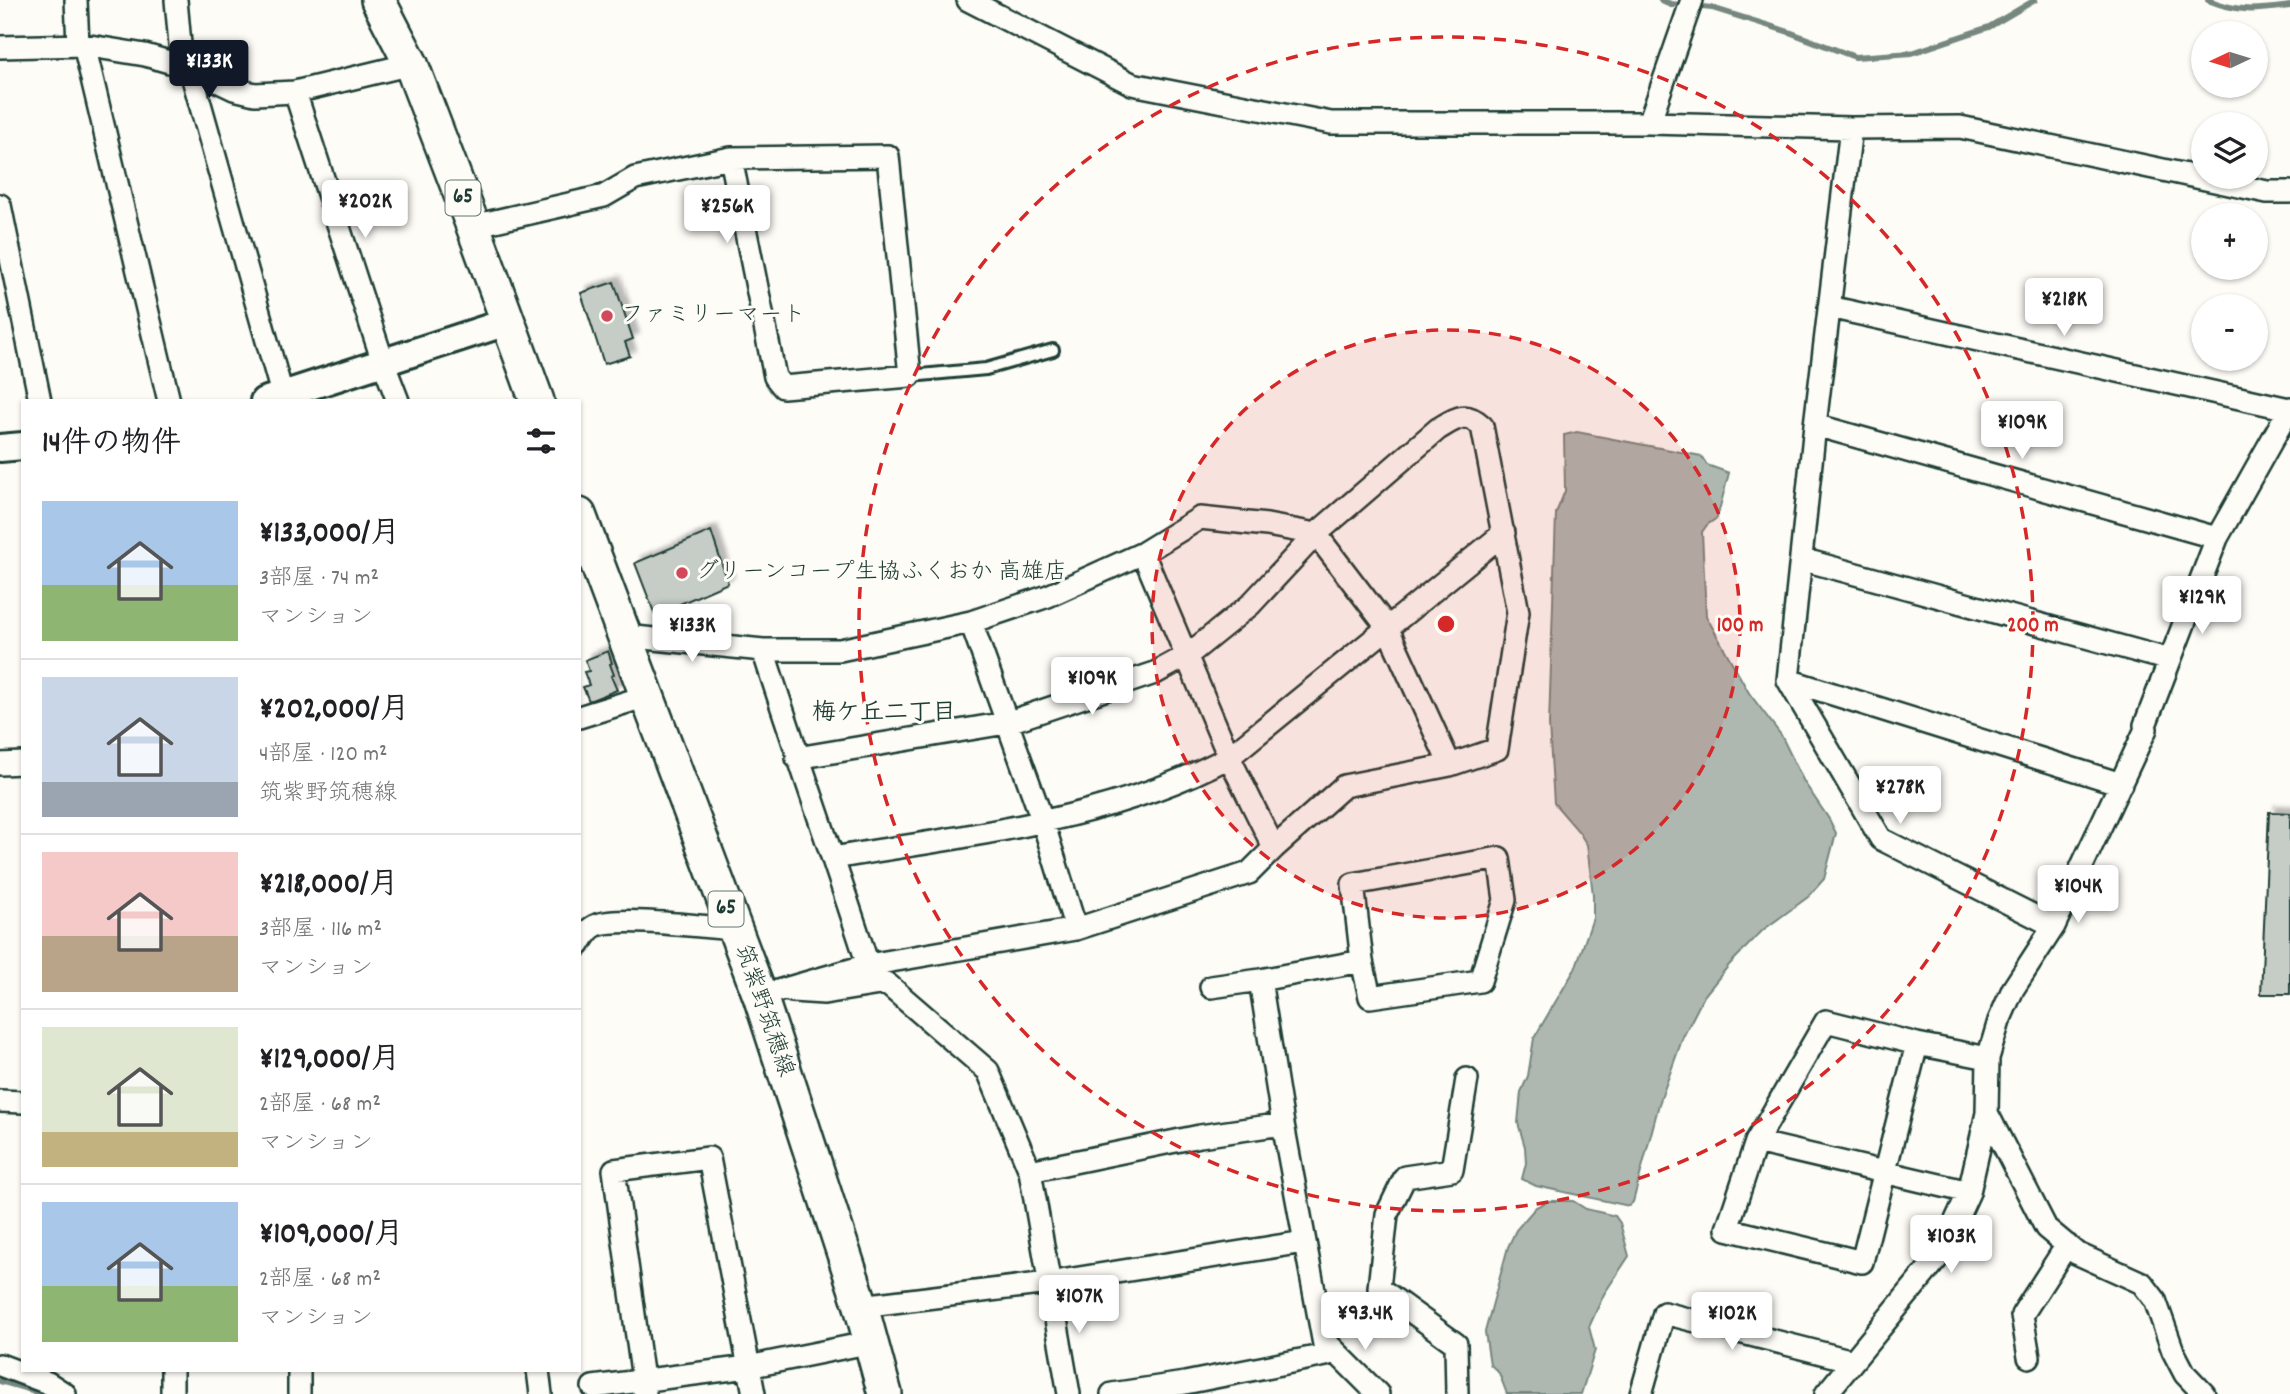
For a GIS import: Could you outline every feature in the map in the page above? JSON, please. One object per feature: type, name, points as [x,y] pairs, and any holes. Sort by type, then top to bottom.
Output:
[{"type":"main road","name":"65","points":[[378,0],[411,64],[536,399]]},
{"type":"main road","name":"筑紫野筑穂線","points":[[581,520],[734,929],[768,993],[886,1394]]},
{"type":"street","points":[[76,0],[81,45],[169,399]]},
{"type":"street","points":[[176,0],[186,67],[276,399],[507,322]]},
{"type":"street","points":[[968,0],[1132,84],[1331,122],[1960,127],[2267,192],[2290,192]]},
{"type":"street","points":[[1649,123],[1692,0]]},
{"type":"street","points":[[0,47],[81,45],[145,55],[186,67],[244,92],[295,92],[411,64]]},
{"type":"street","points":[[295,92],[397,399]]},
{"type":"street","points":[[1851,128],[1788,680],[1881,839],[2054,926]]},
{"type":"street","points":[[473,226],[604,196],[635,178],[731,159],[888,156],[910,376],[783,387],[775,377],[731,159]]},
{"type":"street","points":[[0,205],[40,399]]},
{"type":"street","points":[[1826,1394],[1940,1255],[1969,1192],[1987,1113],[1988,1058],[1999,1021],[2013,989],[2054,926],[2146,729],[2145,724],[2217,538],[2290,409],[1829,307]]},
{"type":"street","points":[[768,993],[868,965],[1076,929],[1249,873],[1344,786],[1450,765],[1497,749],[1518,612],[1482,426],[1474,418],[1465,416],[1455,418],[1438,429],[1316,534],[1250,605],[1188,655],[1155,673],[1006,723],[797,758]]},
{"type":"street","points":[[1815,425],[2217,538]]},
{"type":"street","points":[[0,448],[21,446]]},
{"type":"street","points":[[625,636],[763,650],[839,650],[971,622],[1048,596],[1143,553],[1200,518],[1267,525],[1316,534],[1387,627],[1450,765]]},
{"type":"street","points":[[834,858],[1043,822],[1194,776],[1229,757],[1504,533]]},
{"type":"street","points":[[1143,553],[1229,757],[1274,848]]},
{"type":"street","points":[[1801,559],[2170,660]]},
{"type":"street","points":[[971,622],[1043,822],[1076,929]]},
{"type":"street","points":[[763,650],[868,965]]},
{"type":"street","points":[[1788,680],[2121,784]]},
{"type":"street","points":[[581,716],[647,696]]},
{"type":"street","points":[[0,764],[21,763]]},
{"type":"street","points":[[1499,858],[1505,900],[1480,981],[1370,997],[1362,961],[1353,884],[1499,858]]},
{"type":"street","points":[[581,942],[587,932],[587,922],[617,921],[734,929]]},
{"type":"street","points":[[1211,987],[1260,981],[1362,961]]},
{"type":"street","points":[[1112,1394],[1186,1388],[1326,1355],[1283,1124],[1260,981]]},
{"type":"street","points":[[768,993],[824,993],[886,983],[988,1071],[1030,1171],[1069,1394]]},
{"type":"street","points":[[1917,1044],[1862,1262],[1727,1229],[1756,1142],[1826,1021],[1917,1044],[1988,1058]]},
{"type":"street","points":[[1457,1394],[1456,1344],[1379,1288],[1387,1214],[1405,1177],[1452,1170],[1467,1079]]},
{"type":"street","points":[[0,1101],[21,1102]]},
{"type":"street","points":[[1987,1113],[2046,1228],[2076,1253],[2142,1283],[2155,1300],[2173,1351],[2185,1374],[2204,1394]]},
{"type":"street","points":[[1030,1171],[1200,1136],[1283,1124]]},
{"type":"street","points":[[1756,1142],[1969,1192]]},
{"type":"street","points":[[645,1387],[614,1170],[709,1158],[754,1394]]},
{"type":"street","points":[[861,1306],[1048,1283],[1304,1242]]},
{"type":"street","points":[[2029,1357],[2022,1315],[2067,1245]]},
{"type":"street","points":[[1641,1394],[1664,1312],[1853,1362]]},
{"type":"street","points":[[1323,1339],[1378,1394]]},
{"type":"street","points":[[593,1387],[645,1387],[872,1342]]},
{"type":"street","points":[[0,1364],[21,1371]]},
{"type":"street","points":[[24,1372],[54,1382]]},
{"type":"street","points":[[172,1372],[172,1394]]},
{"type":"street","points":[[299,1372],[299,1394]]},
{"type":"street","points":[[538,1372],[541,1394]]},
{"type":"lane","points":[[910,376],[986,369],[1053,350]]},
{"type":"shaded area","points":[[1577,432],[1701,456],[1707,465],[1729,473],[1717,518],[1702,532],[1706,616],[1749,693],[1781,735],[1804,782],[1836,833],[1824,879],[1808,897],[1763,930],[1704,996],[1683,1037],[1659,1104],[1633,1202],[1629,1206],[1536,1186],[1522,1179],[1526,1163],[1525,1147],[1518,1123],[1521,1092],[1528,1076],[1534,1038],[1575,969],[1593,918],[1587,845],[1554,803],[1549,725],[1556,513],[1565,491],[1564,435]]},
{"type":"shaded area","points":[[1548,1201],[1573,1201],[1586,1209],[1615,1216],[1620,1223],[1629,1256],[1604,1294],[1589,1327],[1595,1350],[1581,1394],[1507,1394],[1499,1373],[1490,1364],[1485,1332],[1508,1247],[1516,1230],[1536,1207]]},
{"type":"building","name":"ファミリーマート","points":[[614,282],[633,339],[625,342],[630,356],[604,364],[581,293]]},
{"type":"building","name":"グリーンコープ生協ふくおか 高雄店","points":[[711,531],[728,583],[655,615],[635,563]]},
{"type":"building","points":[[608,651],[614,675],[611,676],[617,690],[589,701],[583,687],[589,685],[584,672],[589,671],[585,660]]},
{"type":"building","points":[[2269,812],[2290,813],[2290,994],[2261,994]]},
{"type":"waterway","points":[[1661,0],[1671,4],[1712,8],[1789,32],[1855,57],[1912,53],[1989,27],[2035,0]]},
{"type":"waterway","points":[[2208,0],[2230,7],[2249,9],[2290,6]]},
{"type":"waterway","points":[[0,1381],[38,1394]]},
{"type":"place","name":"ファミリーマート","points":[[607,316]]},
{"type":"place","name":"グリーンコープ生協ふくおか 高雄店","points":[[682,573]]},
{"type":"district","name":"梅ケ丘二丁目","points":[[884,714]]}]
